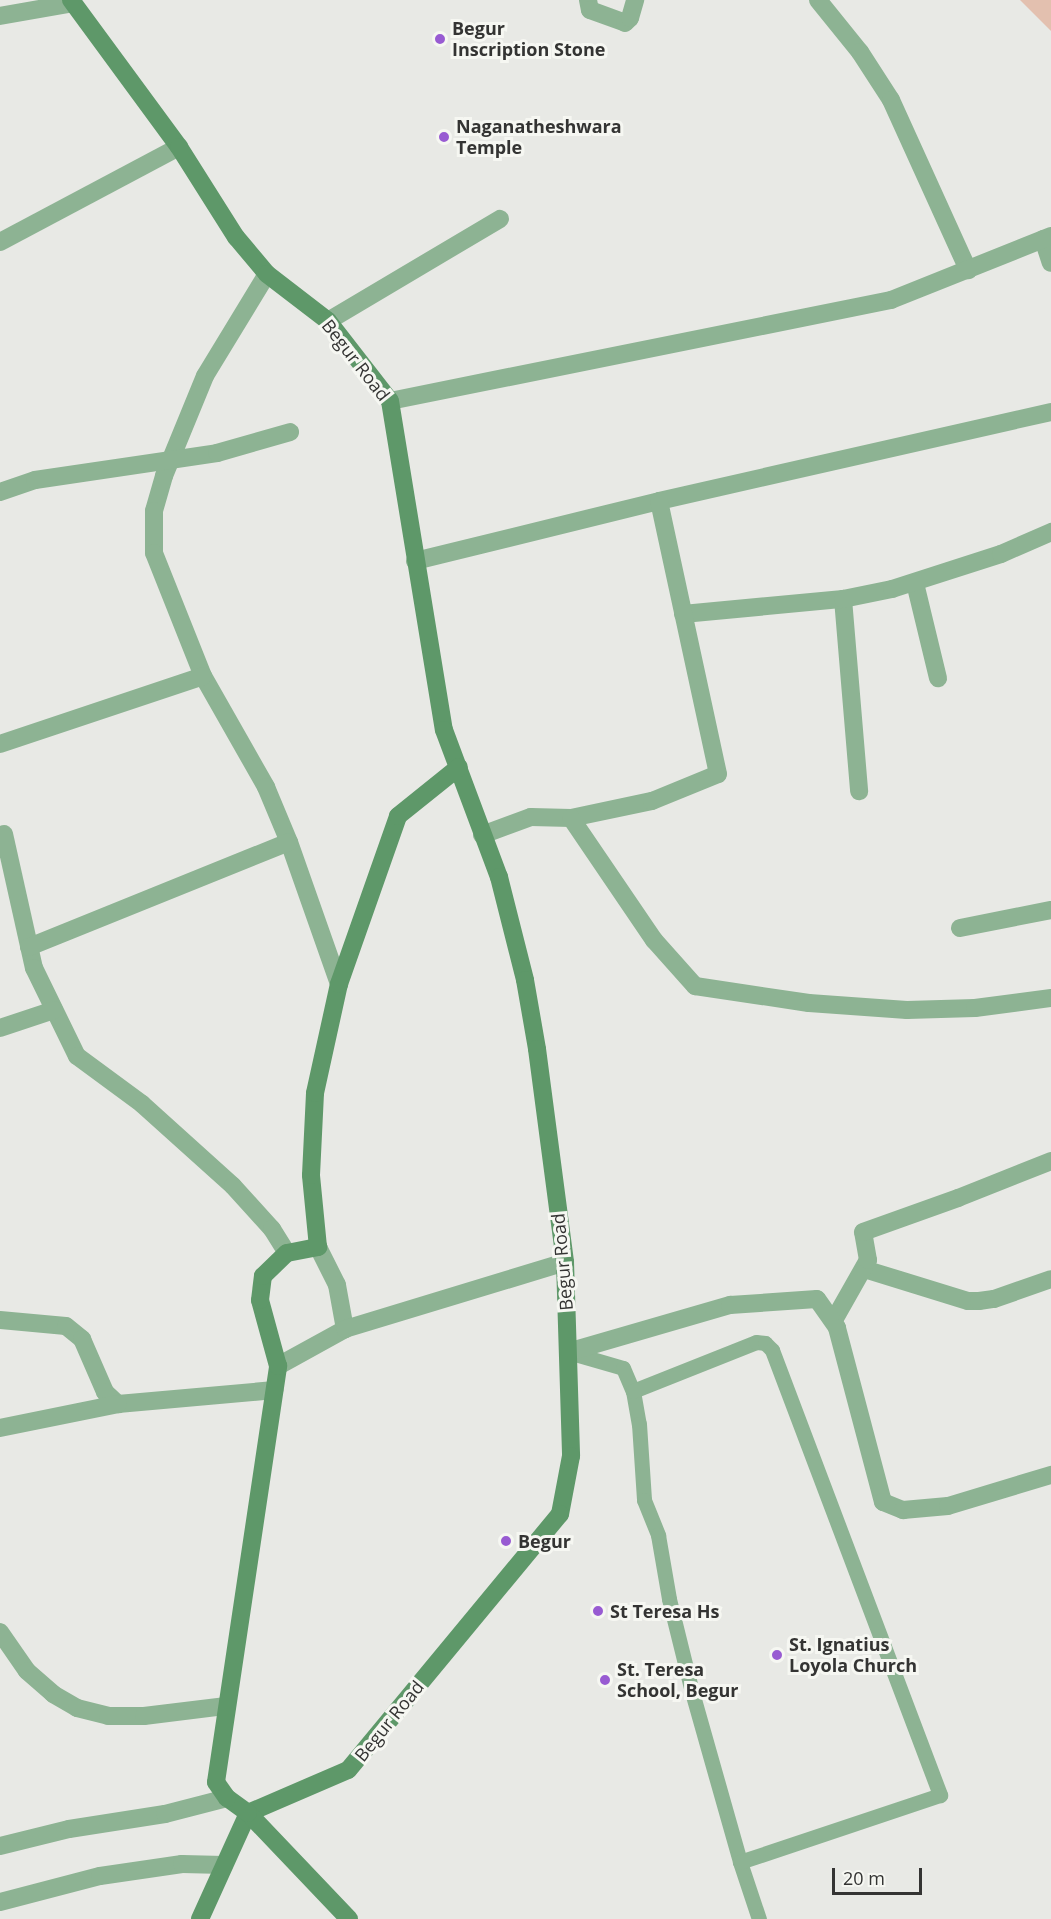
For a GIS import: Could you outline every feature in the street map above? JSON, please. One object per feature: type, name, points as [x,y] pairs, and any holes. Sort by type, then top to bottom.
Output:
[{"type":"main road","name":"Begur Road","points":[[72,1],[179,147],[236,237],[267,274],[328,321],[390,400],[444,730],[499,878],[525,980],[537,1049],[565,1262],[571,1456],[560,1514],[348,1770],[248,1813]]},
{"type":"main road","points":[[349,1919],[248,1813],[227,1798],[216,1782],[278,1366],[260,1300],[263,1276],[287,1254],[318,1247],[311,1175],[315,1093],[339,984],[398,816],[459,767]]},
{"type":"main road","points":[[200,1919],[248,1813]]},
{"type":"street","points":[[588,0],[590,10],[625,23],[629,21],[635,0]]},
{"type":"street","points":[[818,0],[860,52],[891,100],[968,270]]},
{"type":"street","points":[[0,16],[72,1]]},
{"type":"street","points":[[0,242],[179,147]]},
{"type":"street","points":[[328,321],[500,219]]},
{"type":"street","points":[[390,400],[891,300],[1047,237],[1051,263]]},
{"type":"street","points":[[267,274],[205,376],[171,460],[154,511],[154,553],[203,676],[266,787],[289,842],[339,984]]},
{"type":"street","points":[[415,561],[659,501],[1051,412]]},
{"type":"street","points":[[0,492],[35,480],[217,453],[290,432]]},
{"type":"street","points":[[482,835],[531,817],[571,818],[652,801],[718,774],[659,501]]},
{"type":"street","points":[[682,614],[843,599],[915,583],[1001,554],[1051,532]]},
{"type":"street","points":[[915,583],[938,678]]},
{"type":"street","points":[[843,599],[859,791]]},
{"type":"street","points":[[0,744],[203,676]]},
{"type":"street","points":[[571,818],[654,940],[695,986],[808,1003],[907,1010],[975,1008],[1051,998]]},
{"type":"street","points":[[4,834],[33,968],[77,1056],[142,1104],[233,1186],[272,1229],[287,1254]]},
{"type":"street","points":[[29,947],[289,842]]},
{"type":"street","points":[[960,928],[1051,910]]},
{"type":"street","points":[[0,1028],[54,1010]]},
{"type":"street","points":[[834,1320],[864,1269],[868,1250],[863,1232],[1051,1161]]},
{"type":"street","points":[[318,1247],[337,1285],[345,1329]]},
{"type":"street","points":[[278,1366],[345,1329],[565,1262]]},
{"type":"street","points":[[864,1269],[968,1301],[994,1299],[1051,1278]]},
{"type":"street","points":[[567,1352],[730,1305],[817,1299],[834,1320],[883,1502],[903,1510],[948,1506],[1051,1475]]},
{"type":"street","points":[[0,1320],[66,1326],[82,1339],[105,1392],[118,1404]]},
{"type":"street","points":[[0,1428],[118,1404],[274,1390]]},
{"type":"street","points":[[0,1632],[27,1671],[53,1694],[77,1708],[108,1716],[144,1716],[226,1706]]},
{"type":"street","points":[[0,1846],[69,1829],[165,1814],[227,1798]]},
{"type":"street","points":[[0,1902],[100,1876],[182,1864],[224,1865]]},
{"type":"lane","points":[[633,1390],[756,1342],[765,1343],[772,1350],[940,1795],[740,1862]]},
{"type":"lane","points":[[567,1352],[623,1368],[633,1390],[639,1424],[644,1500],[658,1534],[669,1599],[692,1692],[740,1862],[759,1919]]},
{"type":"shaded area","points":[[1020,0],[1051,0],[1051,31]]},
{"type":"place","name":"Begur Inscription Stone","points":[[440,39]]},
{"type":"place","name":"Naganatheshwara Temple","points":[[444,137]]},
{"type":"place","name":"Begur","points":[[506,1541]]},
{"type":"place","name":"St Teresa Hs","points":[[598,1611]]},
{"type":"place","name":"St. Ignatius Loyola Church","points":[[777,1655]]},
{"type":"place","name":"St. Teresa School, Begur","points":[[605,1680]]}]
